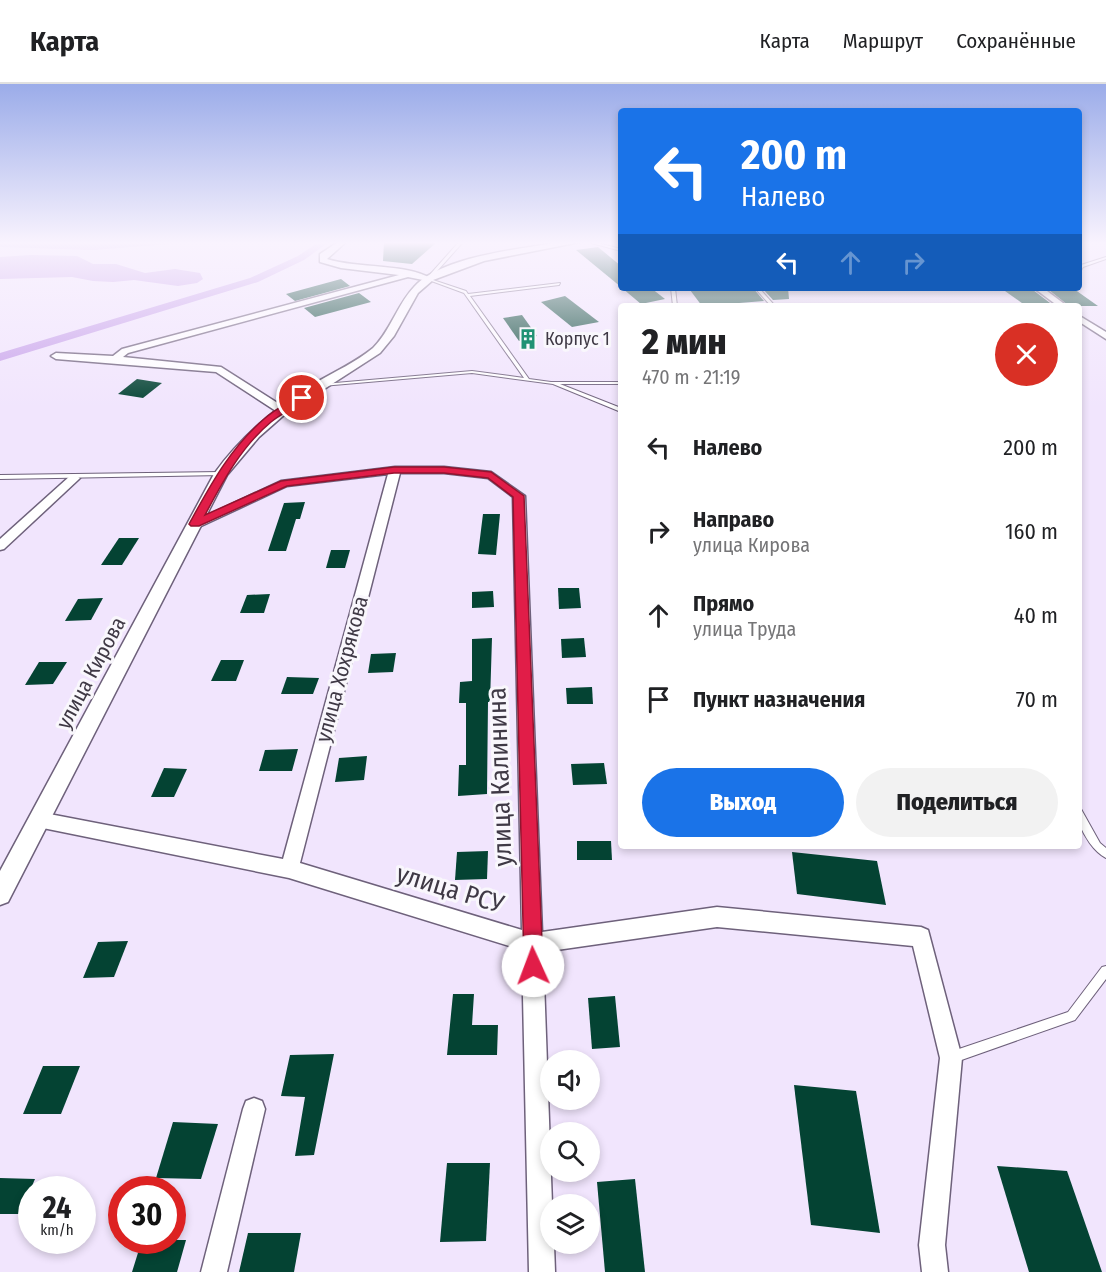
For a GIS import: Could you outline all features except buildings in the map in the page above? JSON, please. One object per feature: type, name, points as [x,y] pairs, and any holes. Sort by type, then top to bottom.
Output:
[{"type":"street","points":[[115,359],[125,351],[323,297]]},
{"type":"street","name":"улица Кирова","points":[[0,894],[221,474],[242,446],[268,421],[320,385],[373,355],[385,341],[412,297]]},
{"type":"street","points":[[1082,320],[1106,336]]},
{"type":"street","points":[[57,356],[218,369],[283,411]]},
{"type":"street","points":[[195,524],[285,483],[394,470]]},
{"type":"street","name":"улица Калинина","points":[[394,470],[444,470],[491,475],[519,496],[542,1272]]},
{"type":"street","name":"улица Хохрякова","points":[[289,868],[394,470]]},
{"type":"street","points":[[0,546],[74,478]]},
{"type":"street","name":"улица РСУ","points":[[39,820],[289,868],[533,943],[717,917],[921,937],[951,1058]]},
{"type":"street","points":[[935,1272],[932,1245],[951,1058]]},
{"type":"street","points":[[214,1272],[254,1109]]},
{"type":"lane","points":[[469,297],[528,380]]},
{"type":"lane","points":[[320,385],[472,372],[551,383],[618,383]]},
{"type":"lane","points":[[551,383],[618,409]]},
{"type":"lane","points":[[0,477],[74,478],[221,474]]},
{"type":"lane","points":[[1082,819],[1097,846],[1106,854]]},
{"type":"lane","points":[[951,1058],[1071,1016],[1106,971]]},
{"type":"waterway","points":[[0,357],[196,297]]},
{"type":"place","name":"Корпус 1","points":[[528,339]]},
{"type":"route","points":[[302,398],[268,421],[242,446],[221,474],[195,524],[285,483],[394,470],[444,470],[491,475],[519,496],[533,966]]}]
